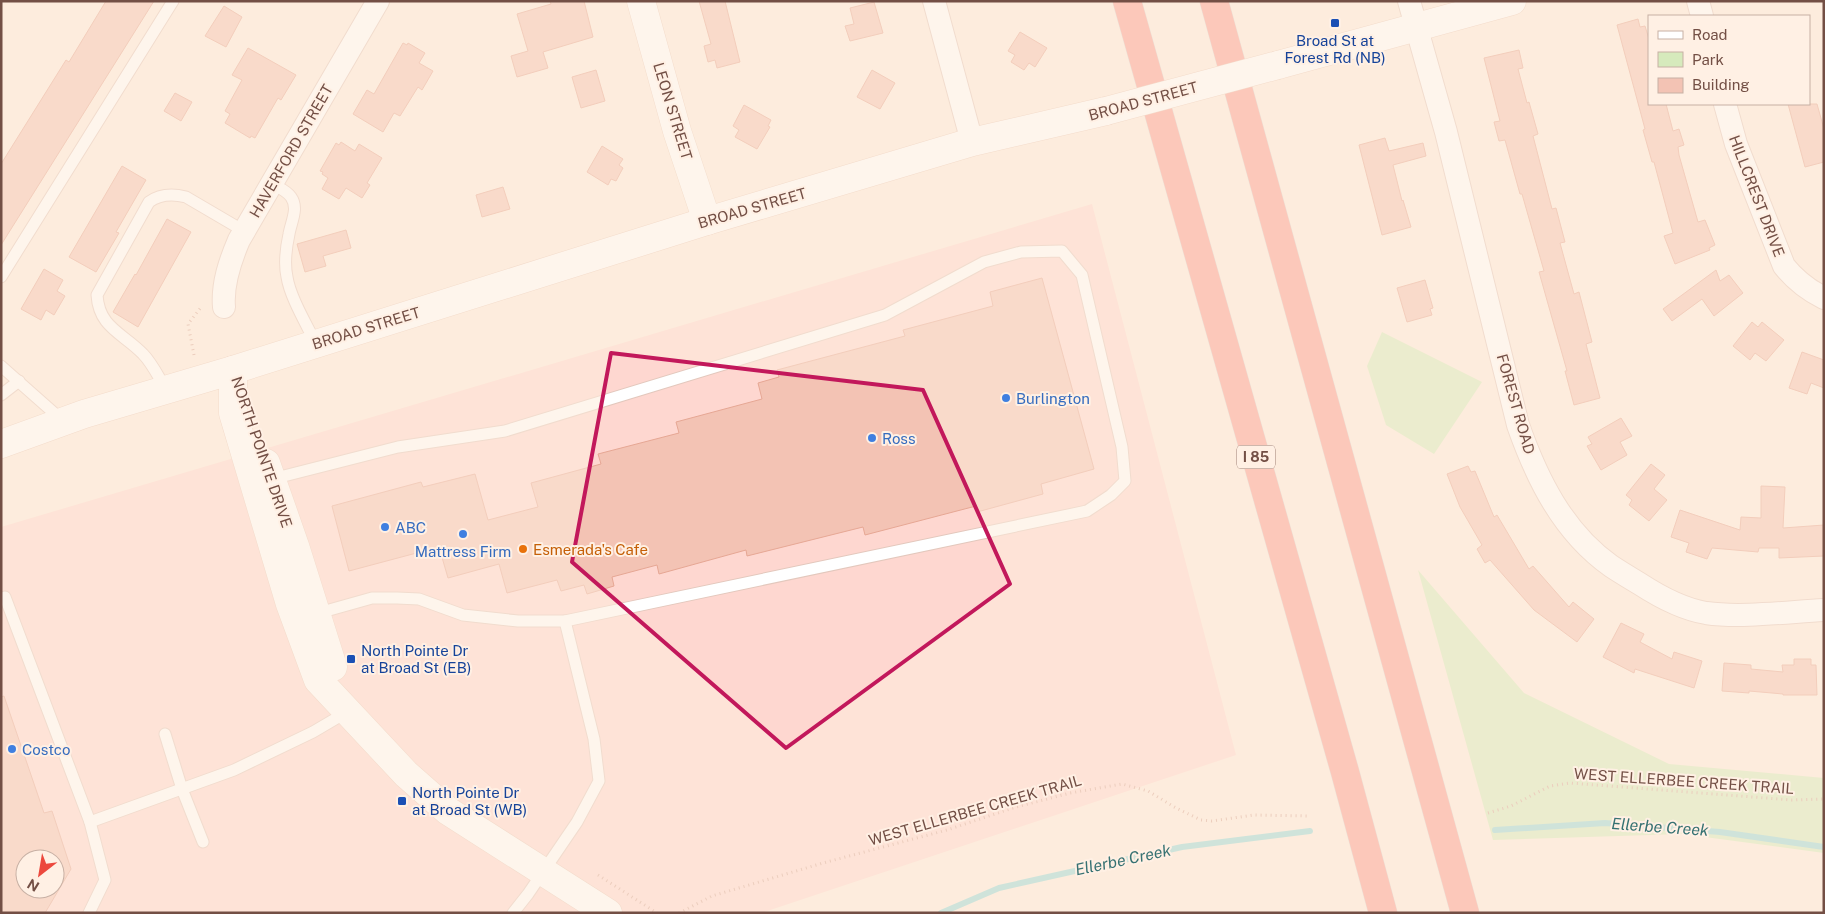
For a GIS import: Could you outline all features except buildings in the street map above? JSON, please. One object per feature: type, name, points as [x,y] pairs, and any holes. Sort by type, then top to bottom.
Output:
[{"type":"highway","name":"I 85","points":[[1127,1],[1343,763],[1383,913]]},
{"type":"highway","points":[[1214,1],[1465,913]]},
{"type":"main road","name":"LEON STREET","points":[[641,1],[677,131],[707,221]]},
{"type":"main road","name":"BROAD STREET","points":[[2,442],[166,389],[233,370],[707,221],[972,142],[1106,112],[1512,1]]},
{"type":"main road","name":"NORTH POINTE DRIVE","points":[[233,370],[248,404],[271,479],[349,711]]},
{"type":"main road","name":"NORTH POINTE DRIVE","points":[[233,370],[233,413],[290,604],[318,680],[406,774],[448,811],[608,913]]},
{"type":"street","name":"HAVERFORD STREET","points":[[223,302],[232,257],[244,232],[378,1]]},
{"type":"street","points":[[934,1],[972,142]]},
{"type":"street","name":"FOREST ROAD","points":[[1409,1],[1448,141],[1518,425],[1538,476],[1550,499],[1588,546],[1610,565],[1656,595],[1682,607],[1704,613],[1725,614],[1824,610]]},
{"type":"street","points":[[1698,1],[1702,15]]},
{"type":"street","name":"HILLCREST DRIVE","points":[[1725,105],[1736,144],[1784,266],[1794,279],[1824,298]]},
{"type":"lane","points":[[1,277],[173,1]]},
{"type":"lane","points":[[272,184],[286,192],[294,203],[294,216],[286,254],[286,274],[292,293],[316,344]]},
{"type":"lane","points":[[166,389],[143,354],[103,319],[98,308],[97,295],[149,202],[155,198],[176,195],[186,197],[244,232]]},
{"type":"lane","points":[[271,479],[398,447],[505,431],[885,315],[984,262],[1021,252],[1062,251],[1082,274],[1122,447],[1125,481],[1111,495],[1087,511],[565,621],[518,621],[463,615],[419,599],[397,598],[372,598],[316,614]]},
{"type":"lane","points":[[1,366],[64,421]]},
{"type":"lane","points":[[1,395],[20,381]]},
{"type":"lane","points":[[5,597],[90,822],[105,880],[89,913]]},
{"type":"lane","points":[[513,913],[577,822],[599,781],[594,739],[565,621]]},
{"type":"lane","points":[[90,822],[234,770],[313,732],[349,711]]},
{"type":"lane","points":[[165,734],[182,789],[203,842]]},
{"type":"path","points":[[194,356],[188,324],[203,306],[223,302]]},
{"type":"path","name":"WEST ELLERBEE CREEK TRAIL","points":[[1488,812],[1511,806],[1550,786],[1570,783],[1792,800],[1824,799]]},
{"type":"path","name":"WEST ELLERBEE CREEK TRAIL","points":[[678,913],[712,896],[823,863],[946,830],[1016,807],[1070,793],[1122,784],[1136,786],[1148,791],[1201,820],[1212,821],[1254,815],[1309,816]]},
{"type":"path","points":[[598,875],[657,913]]},
{"type":"highlighted area","points":[[611,353],[923,390],[1010,584],[786,748],[572,562]]},
{"type":"shaded area","points":[[1092,204],[1236,755],[761,913],[1,913],[1,527]]},
{"type":"green space","points":[[1382,332],[1482,382],[1434,454],[1386,425],[1367,366]]},
{"type":"green space","points":[[1418,570],[1524,693],[1669,764],[1824,778],[1824,853],[1682,834],[1493,840]]},
{"type":"waterway","name":"Ellerbe Creek","points":[[1495,830],[1605,823],[1720,832],[1824,847]]},
{"type":"waterway","name":"Ellerbe Creek","points":[[941,913],[999,888],[1182,847],[1310,831]]},
{"type":"place","name":"Broad St at Forest Rd (NB)","points":[[1335,23]]},
{"type":"place","name":"Burlington","points":[[1006,398]]},
{"type":"place","name":"Ross","points":[[872,438]]},
{"type":"place","name":"ABC","points":[[385,527]]},
{"type":"place","name":"Mattress Firm","points":[[463,534]]},
{"type":"place","name":"Esmerada's Cafe","points":[[523,549]]},
{"type":"place","name":"North Pointe Dr at Broad St (EB)","points":[[351,659]]},
{"type":"place","name":"Costco","points":[[12,749]]},
{"type":"place","name":"North Pointe Dr at Broad St (WB)","points":[[402,801]]}]
